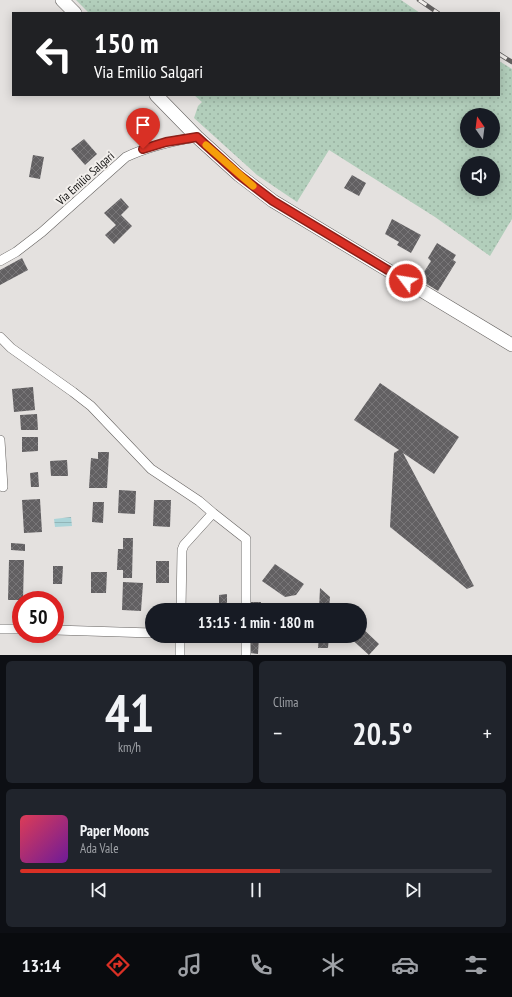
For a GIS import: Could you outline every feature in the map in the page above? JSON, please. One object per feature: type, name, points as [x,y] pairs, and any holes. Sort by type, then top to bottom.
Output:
[{"type":"main road","points":[[62,0],[74,12]]},
{"type":"main road","points":[[157,96],[197,137],[239,175],[273,201],[512,345]]},
{"type":"street","name":"Via Emilio Salgari","points":[[0,260],[16,252],[42,232],[126,157],[143,149],[160,144],[197,137]]},
{"type":"street","points":[[0,337],[11,348],[74,392],[91,406],[151,469],[199,501],[246,539],[246,603]]},
{"type":"street","points":[[0,440],[3,487]]},
{"type":"street","points":[[181,603],[182,550],[184,545],[213,513]]},
{"type":"street","points":[[0,629],[12,629]]},
{"type":"street","points":[[64,630],[145,634]]},
{"type":"street","points":[[180,643],[180,655]]},
{"type":"street","points":[[246,643],[246,655]]},
{"type":"green space","points":[[76,0],[401,0],[419,12],[88,12]]},
{"type":"green space","points":[[500,62],[512,69],[512,219],[490,256],[435,217],[329,150],[297,202],[257,175],[194,118],[198,106],[202,102],[195,96],[500,96]]},
{"type":"water","points":[[71,517],[72,526],[55,527],[54,519]]},
{"type":"building","points":[[84,139],[97,154],[85,165],[71,149]]},
{"type":"building","points":[[33,155],[44,157],[40,179],[29,177]]},
{"type":"building","points":[[352,175],[366,183],[359,196],[344,188]]},
{"type":"building","points":[[121,198],[129,207],[121,215],[132,226],[114,244],[105,235],[116,225],[104,213]]},
{"type":"building","points":[[392,219],[421,235],[411,253],[397,245],[399,242],[385,234]]},
{"type":"building","points":[[437,243],[456,255],[453,260],[456,262],[438,291],[417,278],[421,270],[424,272],[431,261],[428,258]]},
{"type":"building","points":[[22,258],[28,270],[0,285],[0,270]]},
{"type":"building","points":[[380,383],[459,437],[434,474],[403,453],[474,586],[467,589],[390,527],[394,453],[399,450],[354,420]]},
{"type":"building","points":[[33,387],[35,410],[14,412],[12,389]]},
{"type":"building","points":[[37,414],[38,430],[21,430],[20,415]]},
{"type":"building","points":[[22,437],[38,437],[38,451],[22,452]]},
{"type":"building","points":[[98,452],[109,452],[107,488],[89,488],[91,458],[98,459]]},
{"type":"building","points":[[67,460],[68,476],[51,476],[50,461]]},
{"type":"building","points":[[38,472],[39,487],[31,487],[30,473]]},
{"type":"building","points":[[119,490],[136,491],[135,514],[118,513]]},
{"type":"building","points":[[40,499],[42,532],[24,533],[22,500]]},
{"type":"building","points":[[154,500],[171,500],[170,527],[153,526]]},
{"type":"building","points":[[93,502],[104,502],[103,523],[92,522]]},
{"type":"building","points":[[123,538],[133,538],[132,578],[123,578],[123,570],[117,570],[118,549],[123,549]]},
{"type":"building","points":[[11,543],[25,544],[25,551],[11,550]]},
{"type":"building","points":[[9,560],[24,560],[23,591],[12,591],[12,600],[8,600]]},
{"type":"building","points":[[156,561],[169,561],[169,583],[156,583]]},
{"type":"building","points":[[275,564],[304,584],[296,595],[285,597],[262,581]]},
{"type":"building","points":[[53,566],[63,566],[62,584],[53,584]]},
{"type":"building","points":[[91,572],[107,572],[106,593],[91,593]]},
{"type":"building","points":[[123,582],[143,583],[141,611],[122,610]]},
{"type":"building","points":[[320,588],[330,597],[330,603],[319,603]]},
{"type":"building","points":[[227,594],[227,603],[219,603],[219,595]]},
{"type":"building","points":[[250,602],[261,602],[261,603]]},
{"type":"building","points":[[367,633],[379,644],[369,655],[356,643],[367,643]]},
{"type":"building","points":[[250,643],[259,643],[258,654],[250,653]]},
{"type":"building","points":[[318,643],[328,643],[328,648],[318,648]]},
{"type":"railway","points":[[419,0],[437,12]]},
{"type":"railway","points":[[500,55],[512,62]]},
{"type":"slow traffic","points":[[206,145],[253,186]]},
{"type":"route","points":[[143,149],[166,142],[197,137],[239,175],[273,201],[406,281]]}]
